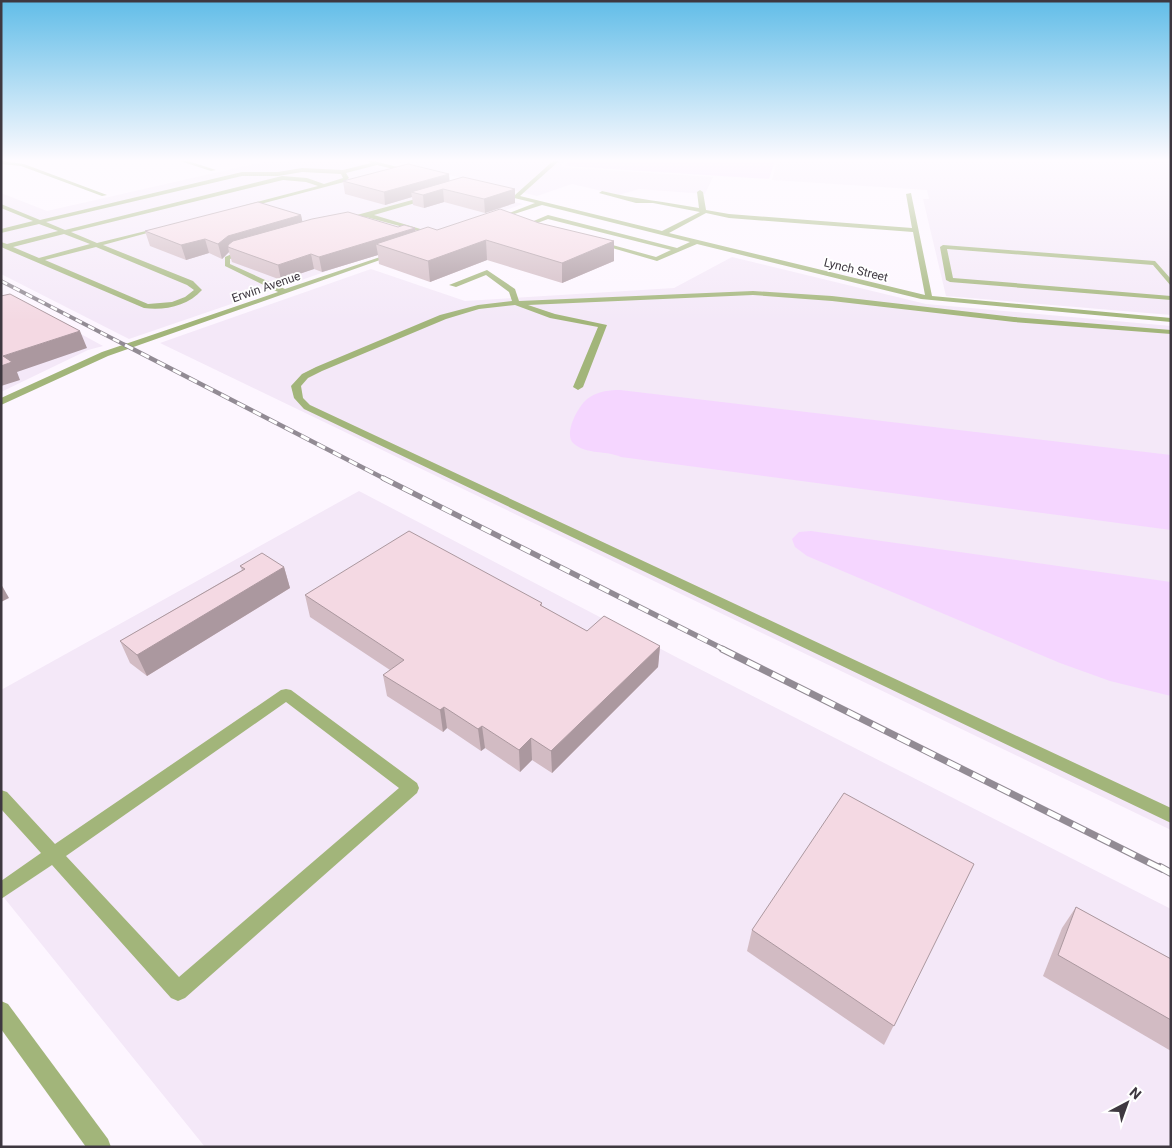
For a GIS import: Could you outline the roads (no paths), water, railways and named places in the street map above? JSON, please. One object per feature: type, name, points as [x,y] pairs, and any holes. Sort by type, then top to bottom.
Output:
[{"type":"street","points":[[4,245],[147,306],[159,307],[181,302],[193,296],[198,290],[190,283],[22,215]]},
{"type":"street","points":[[1,231],[72,215]]},
{"type":"street","points":[[4,245],[64,233],[134,215]]},
{"type":"street","points":[[337,221],[365,215],[442,238],[424,244]]},
{"type":"street","points":[[493,220],[511,215]]},
{"type":"street","name":"Lynch Street","points":[[586,215],[929,298],[1171,320]]},
{"type":"street","points":[[663,233],[698,215]]},
{"type":"street","points":[[720,215],[916,230]]},
{"type":"street","points":[[913,215],[929,298]]},
{"type":"street","points":[[527,225],[548,217],[677,250]]},
{"type":"street","points":[[501,218],[545,230]]},
{"type":"street","points":[[578,234],[612,221]]},
{"type":"street","points":[[38,260],[163,227]]},
{"type":"street","points":[[590,242],[657,259],[696,242]]},
{"type":"street","points":[[1170,283],[1155,263],[943,247],[950,280],[1171,298]]},
{"type":"street","points":[[250,248],[227,258],[227,266],[285,292]]},
{"type":"street","name":"Erwin Avenue","points":[[1,402],[105,354],[406,250]]},
{"type":"street","points":[[453,285],[487,272],[512,291],[516,303]]},
{"type":"street","points":[[1171,332],[963,314],[875,302],[790,294],[753,293],[516,303],[464,310],[426,324],[306,376],[296,386],[296,393],[301,402],[321,413],[1171,816]]},
{"type":"street","points":[[516,303],[553,316],[603,325],[578,387]]},
{"type":"street","points":[[1,797],[54,855],[178,991],[411,788],[286,694],[54,855],[1,891]]},
{"type":"street","points":[[1,1011],[100,1147]]},
{"type":"railway","points":[[1,281],[127,346]]},
{"type":"railway","points":[[125,345],[385,479]]},
{"type":"railway","points":[[383,478],[725,650]]},
{"type":"railway","points":[[722,649],[1162,869]]},
{"type":"railway","points":[[1160,867],[1171,873]]}]
